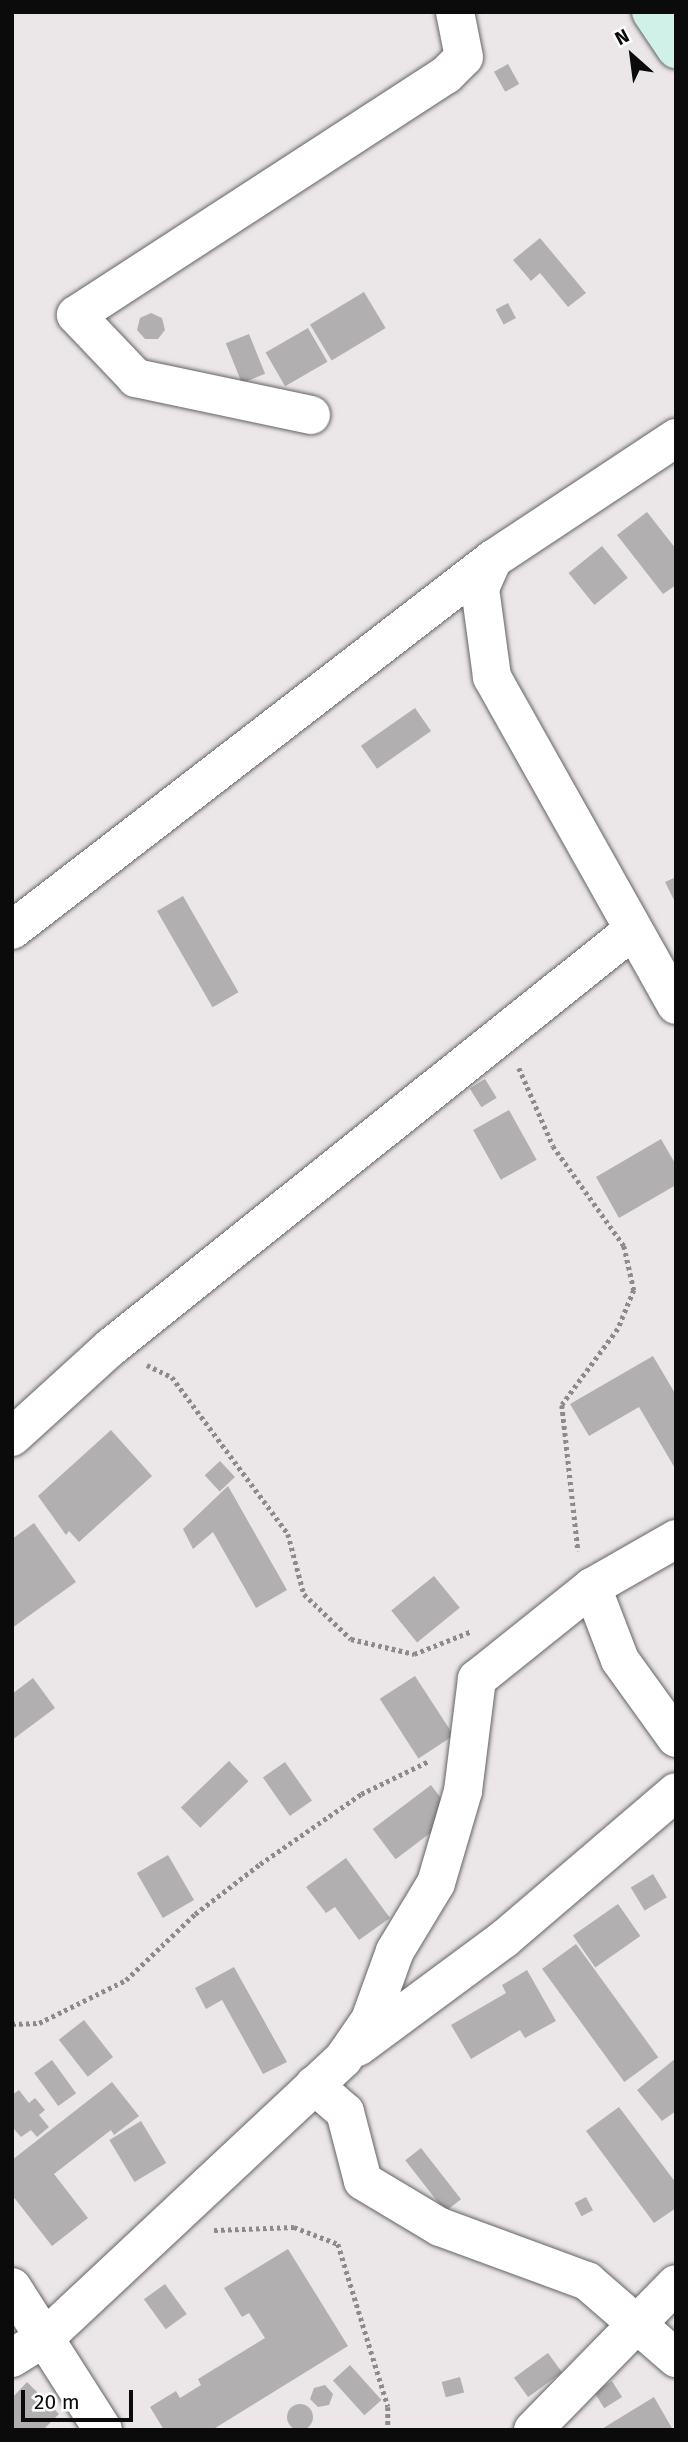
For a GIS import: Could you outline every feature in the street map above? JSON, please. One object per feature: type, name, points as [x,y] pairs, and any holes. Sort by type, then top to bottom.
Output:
[{"type":"street","points":[[311,415],[136,378],[76,315],[446,75],[464,57],[455,12]]},
{"type":"street","points":[[651,12],[676,48]]},
{"type":"street","points":[[13,929],[493,559],[676,438]]},
{"type":"street","points":[[493,559],[480,588],[482,627],[492,677],[632,931],[676,1005]]},
{"type":"street","points":[[12,1437],[111,1347],[508,1027],[632,931]]},
{"type":"street","points":[[343,2059],[370,2020],[395,1951],[436,1883],[463,1791],[477,1679],[592,1587],[676,1539]]},
{"type":"street","points":[[592,1587],[620,1660],[676,1738]]},
{"type":"street","points":[[12,2358],[46,2337],[171,2217],[343,2059],[505,1939],[676,1792]]},
{"type":"street","points":[[314,2085],[345,2112],[363,2181],[440,2227],[587,2281],[636,2327],[676,2358]]},
{"type":"street","points":[[533,2430],[676,2284]]},
{"type":"street","points":[[12,2287],[103,2430]]},
{"type":"path","points":[[508,1027],[525,1090],[553,1146],[624,1245],[634,1290],[618,1329],[562,1405],[574,1541],[592,1587]]},
{"type":"path","points":[[111,1347],[172,1377],[288,1534],[303,1594],[351,1639],[414,1654],[476,1629]]},
{"type":"path","points":[[12,2024],[39,2023],[126,1980],[195,1914],[271,1856],[361,1794],[468,1744]]},
{"type":"path","points":[[171,2217],[223,2232],[294,2227],[338,2244],[388,2407],[387,2430]]},
{"type":"building","points":[[508,64],[519,84],[505,92],[494,72]]},
{"type":"building","points":[[540,238],[586,293],[568,307],[540,273],[531,281],[513,260]]},
{"type":"building","points":[[364,292],[386,328],[332,360],[310,324]]},
{"type":"building","points":[[508,303],[516,318],[504,325],[496,310]]},
{"type":"building","points":[[151,313],[162,318],[165,330],[158,339],[145,339],[137,330],[140,318]]},
{"type":"building","points":[[308,328],[328,362],[285,386],[266,352]]},
{"type":"building","points":[[249,334],[265,374],[242,383],[226,343]]},
{"type":"building","points":[[647,512],[676,549],[676,585],[663,594],[617,535]]},
{"type":"building","points":[[602,546],[628,578],[594,605],[569,573]]},
{"type":"building","points":[[415,708],[431,731],[377,769],[361,746]]},
{"type":"building","points":[[676,877],[676,904],[665,882]]},
{"type":"building","points":[[183,896],[238,992],[213,1007],[157,911]]},
{"type":"building","points":[[485,1079],[497,1098],[481,1107],[470,1089]]},
{"type":"building","points":[[509,1110],[537,1160],[501,1180],[473,1130]]},
{"type":"building","points":[[661,1139],[676,1165],[676,1185],[619,1218],[596,1177]]},
{"type":"building","points":[[653,1356],[676,1395],[676,1470],[639,1407],[589,1436],[570,1404]]},
{"type":"building","points":[[111,1430],[152,1476],[79,1542],[69,1531],[66,1535],[38,1496]]},
{"type":"building","points":[[220,1461],[235,1477],[220,1491],[205,1475]]},
{"type":"building","points":[[228,1486],[287,1590],[256,1608],[213,1532],[193,1549],[183,1529]]},
{"type":"building","points":[[34,1523],[76,1582],[12,1628],[12,1539]]},
{"type":"building","points":[[434,1576],[460,1608],[417,1642],[391,1611]]},
{"type":"building","points":[[415,1676],[454,1736],[418,1758],[380,1699]]},
{"type":"building","points":[[33,1678],[55,1708],[12,1740],[12,1694]]},
{"type":"building","points":[[229,1761],[248,1781],[200,1828],[181,1808]]},
{"type":"building","points":[[285,1762],[312,1801],[290,1816],[263,1777]]},
{"type":"building","points":[[431,1785],[454,1815],[396,1859],[373,1829]]},
{"type":"building","points":[[168,1855],[194,1900],[163,1918],[137,1873]]},
{"type":"building","points":[[346,1858],[390,1918],[359,1940],[335,1907],[326,1913],[306,1887]]},
{"type":"building","points":[[653,1874],[667,1897],[645,1911],[631,1887]]},
{"type":"building","points":[[618,1904],[640,1936],[595,1967],[573,1936]]},
{"type":"building","points":[[576,1944],[658,2057],[624,2082],[542,1969]]},
{"type":"building","points":[[234,1967],[287,2062],[263,2074],[222,2000],[206,2009],[195,1988]]},
{"type":"building","points":[[527,1970],[556,2021],[525,2038],[520,2030],[471,2059],[451,2025],[506,1993],[502,1985]]},
{"type":"building","points":[[84,2020],[113,2057],[88,2077],[59,2040]]},
{"type":"building","points":[[676,2058],[676,2111],[662,2121],[637,2090]]},
{"type":"building","points":[[52,2060],[76,2093],[58,2106],[34,2073]]},
{"type":"building","points":[[112,2082],[139,2116],[114,2135],[111,2130],[54,2174],[88,2218],[52,2246],[12,2195],[12,2160]]},
{"type":"building","points":[[19,2090],[29,2103],[35,2098],[45,2110],[39,2115],[49,2127],[37,2137],[31,2130],[21,2137],[12,2127],[12,2095]]},
{"type":"building","points":[[619,2107],[676,2183],[676,2208],[654,2223],[586,2131]]},
{"type":"building","points":[[141,2121],[166,2163],[135,2182],[109,2140]]},
{"type":"building","points":[[421,2148],[461,2199],[445,2212],[405,2160]]},
{"type":"building","points":[[586,2197],[593,2210],[582,2216],[575,2203]]},
{"type":"building","points":[[288,2249],[348,2346],[212,2430],[164,2430],[150,2407],[176,2391],[180,2398],[201,2385],[198,2379],[265,2338],[249,2313],[242,2317],[224,2288]]},
{"type":"building","points":[[165,2284],[187,2314],[166,2329],[144,2299]]},
{"type":"building","points":[[548,2353],[562,2372],[528,2397],[514,2378]]},
{"type":"building","points":[[350,2365],[381,2400],[364,2415],[333,2380]]},
{"type":"building","points":[[460,2377],[464,2392],[446,2397],[442,2382]]},
{"type":"building","points":[[612,2381],[622,2397],[604,2408],[594,2392]]},
{"type":"building","points":[[27,2382],[59,2414],[43,2430],[12,2430],[12,2398]]},
{"type":"building","points":[[325,2385],[333,2394],[329,2405],[318,2407],[310,2399],[314,2388]]},
{"type":"building","points":[[654,2397],[673,2430],[600,2430]]},
{"type":"building","points":[[300,2404],[309,2408],[313,2417],[309,2426],[300,2430],[291,2426],[287,2417],[291,2408]]}]
